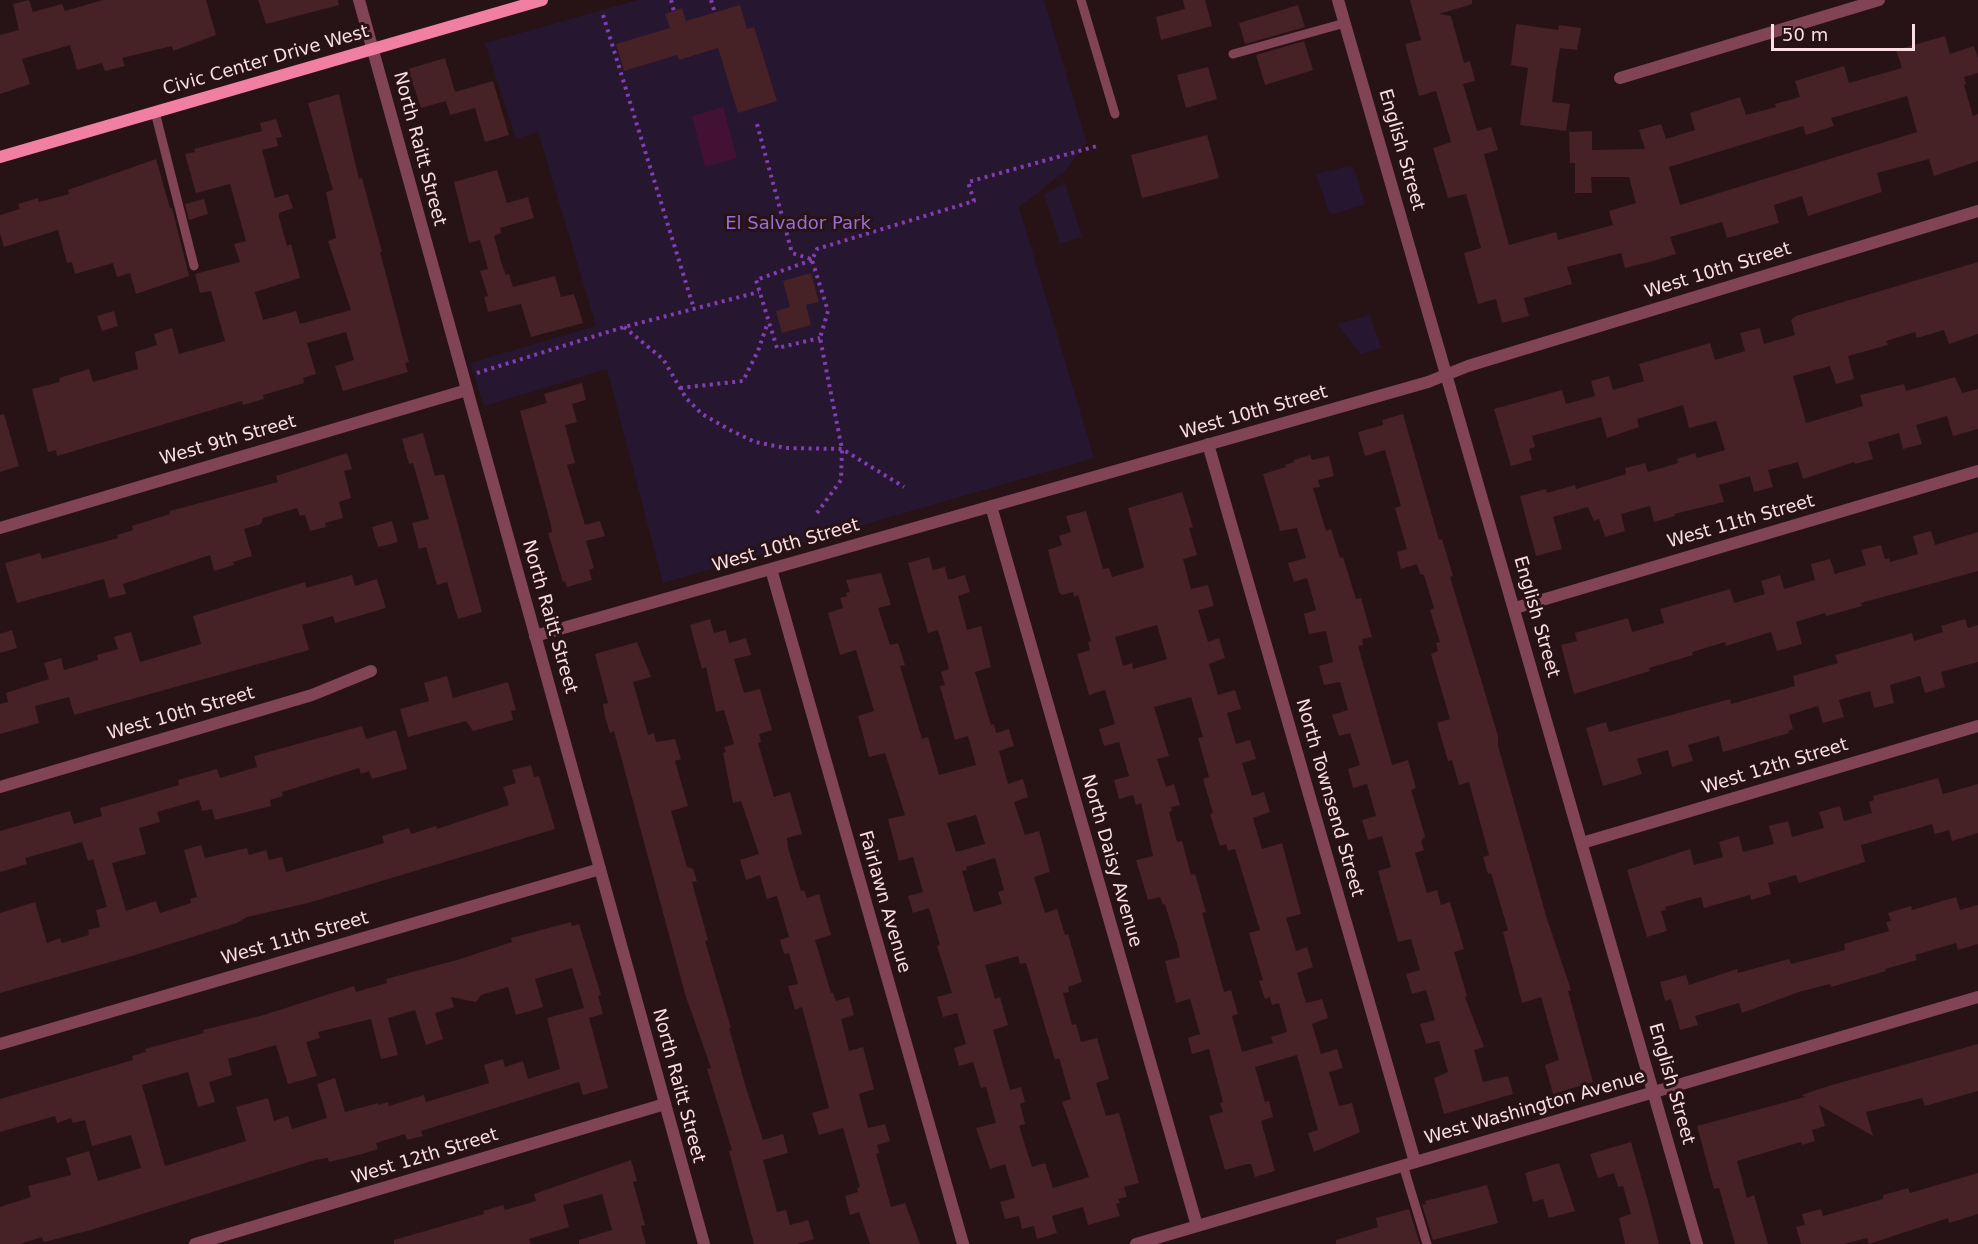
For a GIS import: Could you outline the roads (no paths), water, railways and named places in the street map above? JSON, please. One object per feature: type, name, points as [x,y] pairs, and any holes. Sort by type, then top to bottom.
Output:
[{"type":"main road","name":"Civic Center Drive West","points":[[0,157],[542,0]]},
{"type":"street","name":"North Raitt Street","points":[[359,0],[704,1244]]},
{"type":"street","name":"English Street","points":[[1338,0],[1515,608],[1696,1244]]},
{"type":"street","points":[[1620,78],[1879,0]]},
{"type":"street","name":"West 10th Street","points":[[535,636],[1447,374],[1978,212]]},
{"type":"street","name":"West 9th Street","points":[[0,528],[467,390]]},
{"type":"street","name":"North Townsend Street","points":[[1208,444],[1409,1164]]},
{"type":"street","name":"West 11th Street","points":[[1515,608],[1978,471]]},
{"type":"street","name":"North Daisy Avenue","points":[[991,506],[1197,1226]]},
{"type":"street","name":"Fairlawn Avenue","points":[[771,569],[963,1244]]},
{"type":"street","name":"West 10th Street","points":[[0,787],[312,694],[371,671]]},
{"type":"street","name":"West 12th Street","points":[[1582,843],[1978,726]]},
{"type":"street","name":"West 11th Street","points":[[0,1044],[600,869]]},
{"type":"street","name":"West Washington Avenue","points":[[1136,1244],[1978,997]]},
{"type":"street","name":"West 12th Street","points":[[195,1244],[665,1104]]},
{"type":"lane","points":[[1081,0],[1115,114]]},
{"type":"lane","points":[[1233,54],[1345,23]]},
{"type":"lane","points":[[155,112],[194,266]]},
{"type":"lane","points":[[1409,1164],[1427,1244]]},
{"type":"park label","name":"El Salvador Park","points":[[798,224]]}]
